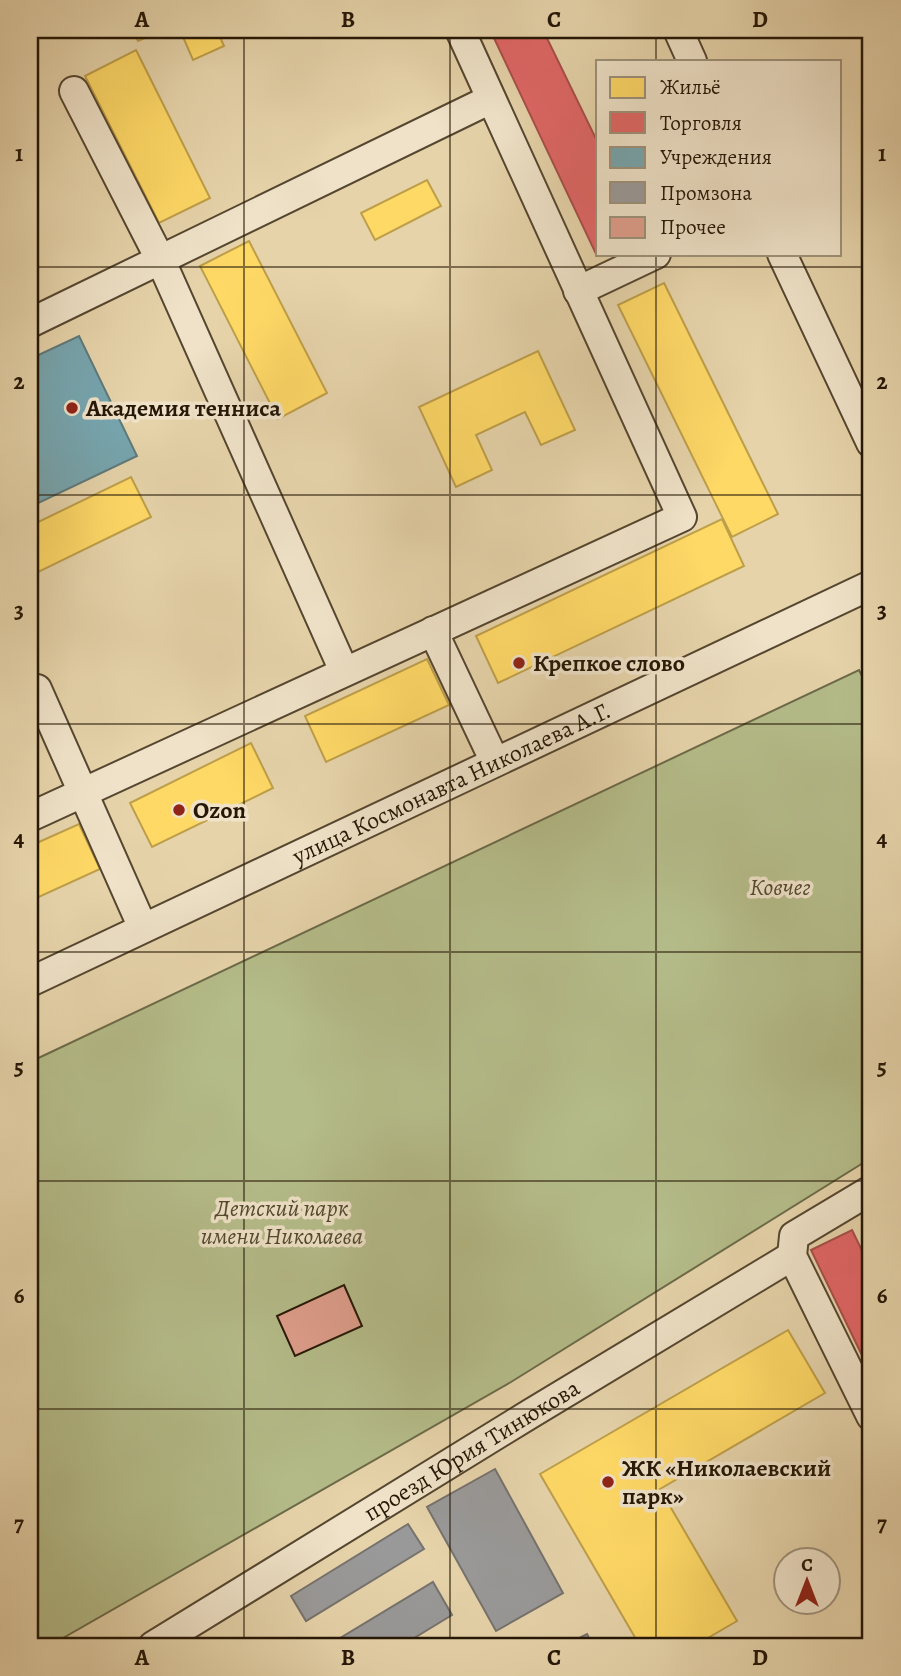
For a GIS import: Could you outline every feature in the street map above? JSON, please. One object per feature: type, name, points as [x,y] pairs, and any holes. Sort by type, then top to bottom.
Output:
[{"type":"street","points":[[678,30],[692,60]]},
{"type":"street","points":[[30,817],[682,517],[491,99],[469,33]]},
{"type":"street","points":[[74,91],[161,261],[344,671]]},
{"type":"street","points":[[30,323],[491,99]]},
{"type":"street","points":[[578,291],[652,256]]},
{"type":"street","points":[[783,256],[871,443]]},
{"type":"street","name":"улица Космонавта Николаева А.Г.","points":[[30,982],[871,585]]},
{"type":"street","points":[[433,631],[495,762]]},
{"type":"street","points":[[37,689],[143,929]]},
{"type":"street","points":[[871,1190],[794,1236],[792,1256],[871,1416]]},
{"type":"street","name":"проезд Юрия Тинюкова","points":[[153,1646],[792,1256]]},
{"type":"green space","name":"Детский парк имени Николаева","points":[[859,670],[871,694],[871,1158],[511,1382],[49,1646],[30,1646],[30,1062]]},
{"type":"building: Жильё","points":[[133,30],[164,30],[138,41]]},
{"type":"building: Жильё","points":[[180,30],[217,30],[224,46],[193,60]]},
{"type":"building: Жильё","points":[[136,50],[210,198],[159,223],[85,76]]},
{"type":"building: Жильё","points":[[427,180],[441,206],[375,240],[361,213]]},
{"type":"building: Жильё","points":[[249,241],[327,393],[278,419],[200,266]]},
{"type":"building: Жильё","points":[[664,283],[778,514],[732,537],[618,305]]},
{"type":"building: Жильё","points":[[538,351],[575,430],[541,445],[525,412],[476,435],[492,470],[456,487],[419,407]]},
{"type":"building: Жильё","points":[[131,477],[151,517],[30,576],[30,526]]},
{"type":"building: Жильё","points":[[722,519],[744,566],[498,683],[476,636]]},
{"type":"building: Жильё","points":[[427,659],[449,705],[326,762],[305,716]]},
{"type":"building: Жильё","points":[[251,743],[273,788],[152,847],[130,803]]},
{"type":"building: Жильё","points":[[79,824],[100,869],[30,901],[30,846]]},
{"type":"building: Жильё","name":"ЖК «Николаевский парк»","points":[[788,1330],[825,1393],[660,1489],[737,1621],[694,1646],[640,1646],[540,1474]]},
{"type":"building: Торговля","points":[[506,30],[543,30],[596,139],[596,254],[493,36]]},
{"type":"building: Торговля","points":[[852,1230],[869,1265],[871,1263],[871,1374],[811,1250]]},
{"type":"building: Учреждения","name":"Академия тенниса","points":[[79,336],[137,456],[30,507],[30,359]]},
{"type":"building: Промзона","points":[[495,1469],[563,1593],[496,1631],[427,1507]]},
{"type":"building: Промзона","points":[[408,1524],[424,1549],[306,1621],[291,1596]]},
{"type":"building: Промзона","points":[[433,1582],[452,1615],[401,1646],[327,1646]]},
{"type":"building: Промзона","points":[[587,1634],[593,1646],[563,1646]]},
{"type":"building: Прочее","points":[[344,1285],[362,1326],[295,1356],[277,1316]]},
{"type":"place","name":"Академия тенниса","points":[[72,408]]},
{"type":"place","name":"Крепкое слово","points":[[519,663]]},
{"type":"place","name":"Ozon","points":[[179,810]]},
{"type":"place","name":"ЖК «Николаевский парк»","points":[[608,1482]]},
{"type":"park label","name":"Ковчег","points":[[780,887]]}]
